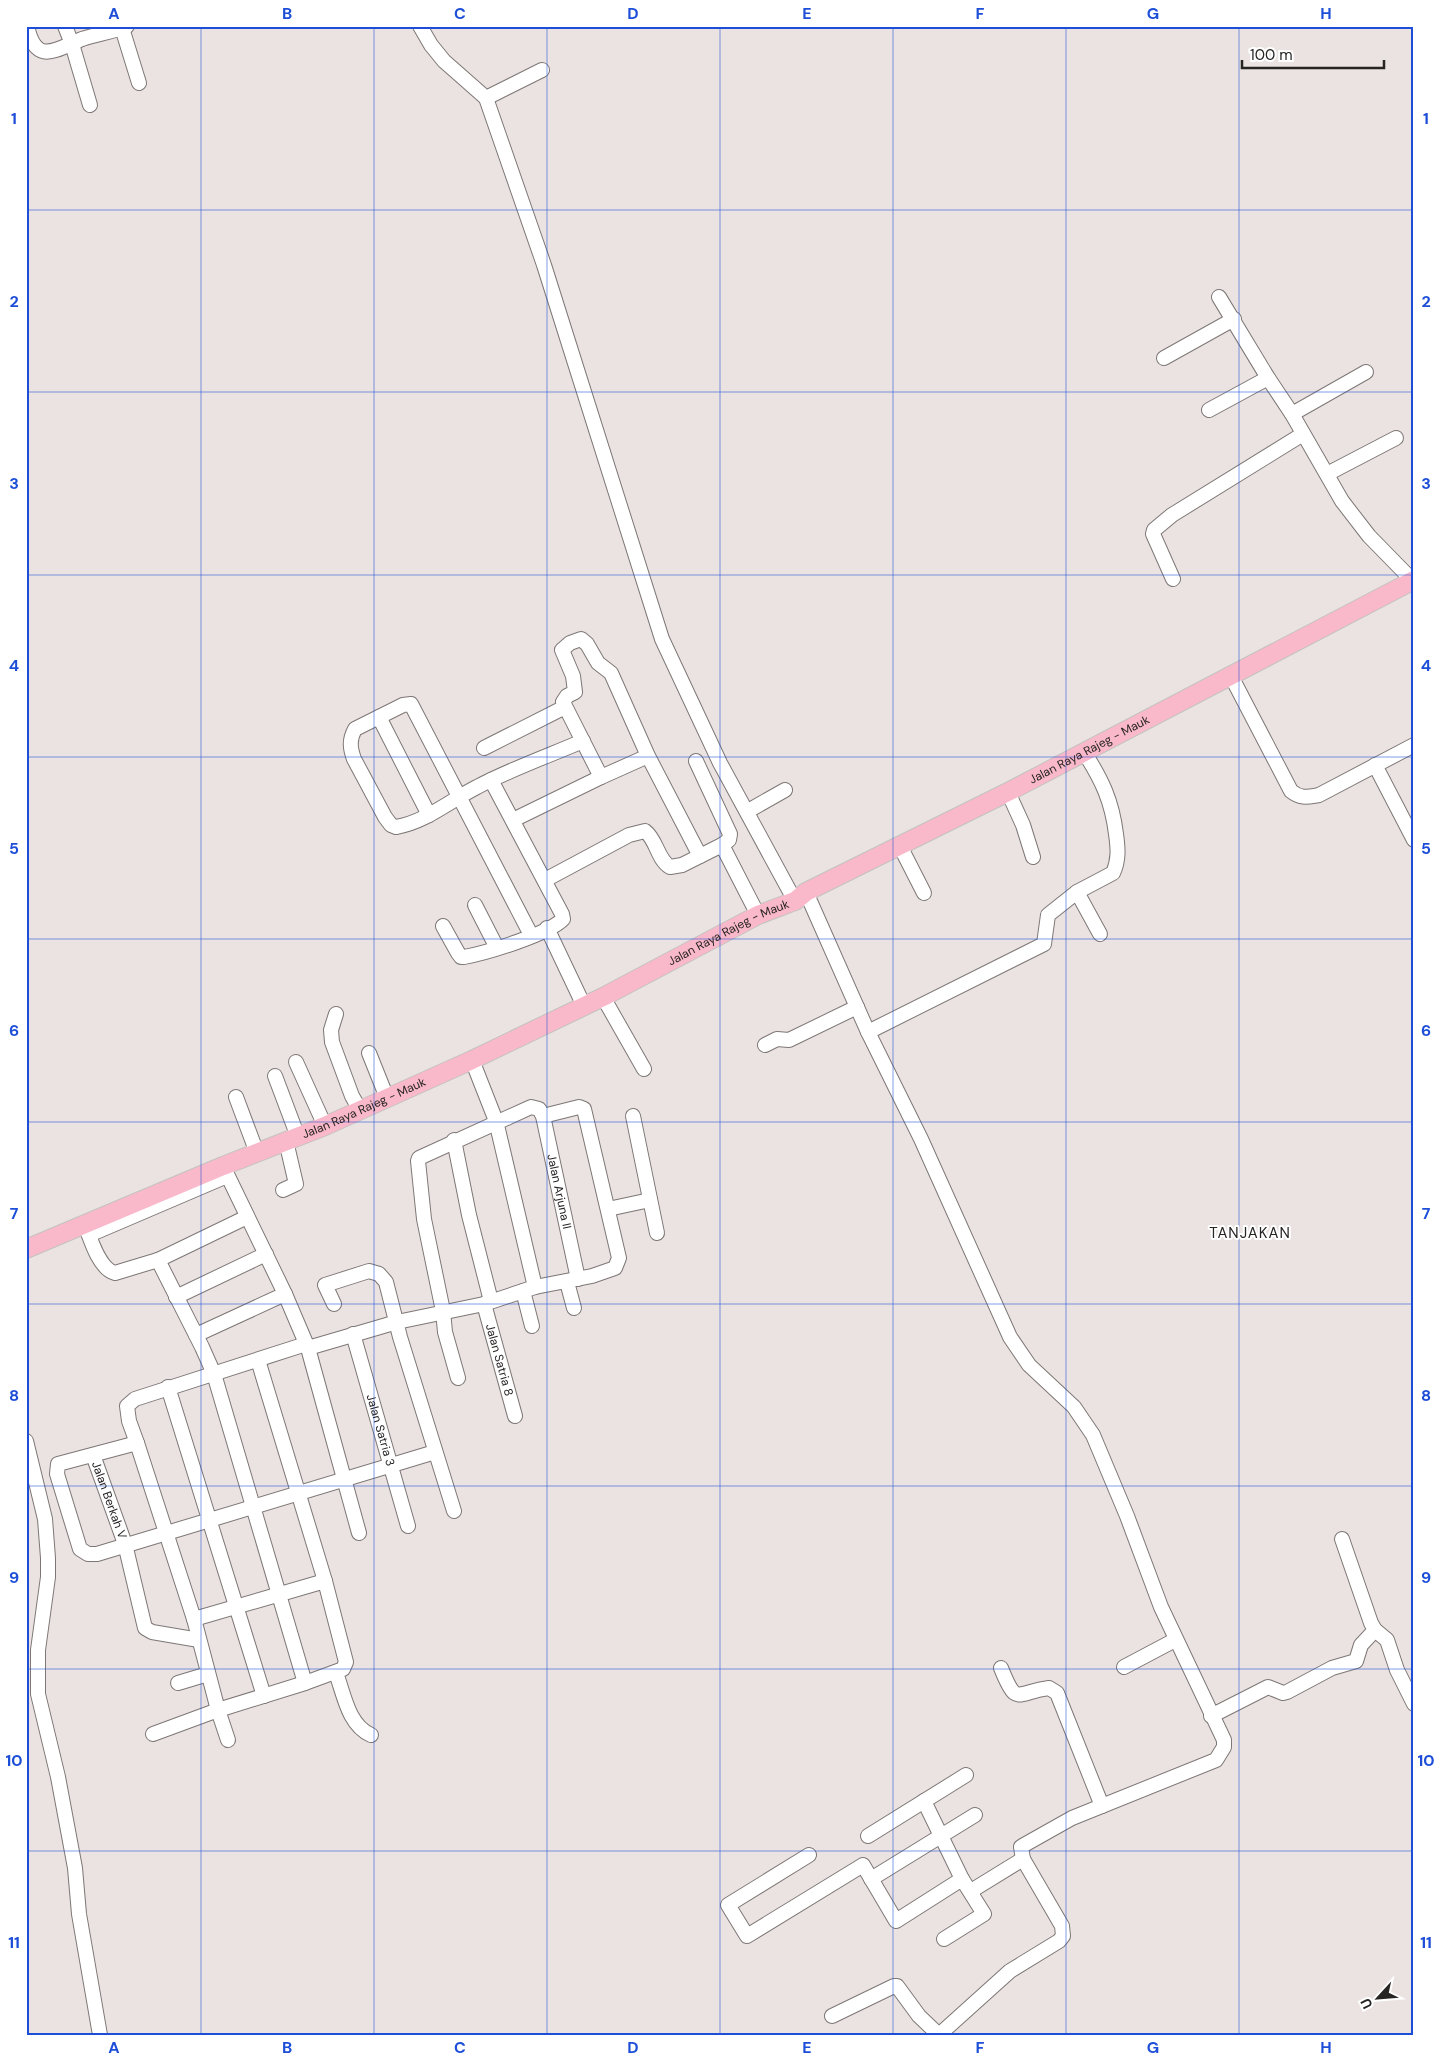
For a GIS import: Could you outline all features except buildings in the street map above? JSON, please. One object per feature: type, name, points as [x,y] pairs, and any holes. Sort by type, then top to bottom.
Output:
[{"type":"main road","name":"Jalan Raya Rajeg - Mauk","points":[[26,1249],[87,1229],[225,1171],[257,1152],[325,1126],[472,1060],[603,997],[758,915],[1008,792],[1230,674],[1413,580]]},
{"type":"street","points":[[27,26],[33,44],[42,52],[58,51],[90,37],[125,27],[139,83]]},
{"type":"street","points":[[65,26],[90,105]]},
{"type":"street","points":[[420,26],[431,45],[444,61],[486,98],[544,264],[662,639],[720,763],[800,896],[857,1007],[921,1139],[1010,1337],[1029,1364],[1074,1407],[1092,1435],[1127,1516],[1175,1640],[1224,1740],[1224,1747],[1216,1760],[1072,1818],[1021,1847],[1023,1859],[1064,1932],[1060,1941],[1010,1971],[939,2035],[919,2016],[898,1986],[894,1986],[832,2016]]},
{"type":"street","points":[[486,98],[522,82],[542,70]]},
{"type":"street","points":[[1219,297],[1292,414],[1342,501],[1356,520],[1413,580]]},
{"type":"street","points":[[1164,358],[1234,320]]},
{"type":"street","points":[[1292,414],[1366,372]]},
{"type":"street","points":[[1209,410],[1268,378]]},
{"type":"street","points":[[1173,579],[1153,534],[1154,530],[1172,515],[1303,434]]},
{"type":"street","points":[[1327,474],[1396,438]]},
{"type":"street","points":[[601,777],[563,702],[564,699],[575,692],[573,676],[562,650],[564,646],[581,639],[587,644],[598,663],[611,673],[648,756],[700,856]]},
{"type":"street","points":[[1230,674],[1291,791],[1303,798],[1319,795],[1414,745]]},
{"type":"street","points":[[531,935],[458,798],[410,704],[355,729],[350,742],[354,759],[391,825],[396,827],[429,815],[458,798],[491,780],[583,741]]},
{"type":"street","points":[[484,748],[565,707]]},
{"type":"street","points":[[379,717],[429,815]]},
{"type":"street","points":[[868,1032],[1044,944],[1048,915],[1077,892],[1113,873],[1118,851],[1114,816],[1109,798],[1084,752]]},
{"type":"street","points":[[513,820],[648,756]]},
{"type":"street","points":[[545,880],[641,830],[649,834],[662,859],[670,867],[682,865],[729,840],[730,834],[696,760]]},
{"type":"street","points":[[1375,765],[1414,840]]},
{"type":"street","points":[[443,926],[461,957],[472,956],[516,942],[562,919],[562,914],[545,880],[491,780]]},
{"type":"street","points":[[748,811],[785,790]]},
{"type":"street","points":[[1008,792],[1023,825],[1033,858]]},
{"type":"street","points":[[722,844],[758,915]]},
{"type":"street","points":[[900,846],[924,893]]},
{"type":"street","points":[[1077,892],[1100,934]]},
{"type":"street","points":[[475,905],[497,948]]},
{"type":"street","points":[[547,928],[584,1006]]},
{"type":"street","points":[[603,997],[644,1068]]},
{"type":"street","points":[[765,1045],[777,1040],[789,1040],[857,1007]]},
{"type":"street","points":[[336,1014],[331,1030],[332,1042],[352,1096],[360,1110]]},
{"type":"street","points":[[369,1053],[387,1098]]},
{"type":"street","points":[[472,1060],[496,1121],[529,1289],[532,1326]]},
{"type":"street","points":[[296,1062],[325,1126]]},
{"type":"street","points":[[275,1076],[292,1139],[296,1184],[283,1190]]},
{"type":"street","points":[[236,1097],[257,1152]]},
{"type":"street","points":[[228,1740],[218,1710],[194,1619],[129,1421],[127,1406],[134,1399],[168,1387],[307,1346],[397,1322],[443,1311],[487,1302],[529,1289],[572,1281],[607,1272],[615,1268],[619,1258],[584,1109],[579,1107],[539,1111],[531,1107],[424,1154],[418,1162],[424,1219],[443,1311],[444,1332],[458,1378]]},
{"type":"street","name":"Jalan Arjuna II","points":[[539,1111],[572,1281],[574,1308]]},
{"type":"street","points":[[634,1116],[657,1233]]},
{"type":"street","name":"Jalan Satria 8","points":[[454,1140],[487,1302],[515,1416]]},
{"type":"street","points":[[225,1171],[285,1294],[307,1346],[360,1533]]},
{"type":"street","points":[[608,1209],[650,1200]]},
{"type":"street","points":[[87,1229],[102,1264],[110,1272],[115,1273],[158,1260],[247,1216]]},
{"type":"street","points":[[176,1297],[266,1254]]},
{"type":"street","points":[[158,1260],[214,1374],[305,1684]]},
{"type":"street","points":[[334,1304],[325,1285],[365,1272],[374,1272],[382,1276],[386,1282],[454,1511]]},
{"type":"street","points":[[196,1335],[285,1294]]},
{"type":"street","name":"Jalan Satria 3","points":[[353,1334],[408,1526]]},
{"type":"street","points":[[152,1734],[218,1710],[336,1673],[343,1669],[346,1662],[325,1581],[258,1360]]},
{"type":"street","points":[[168,1387],[264,1696]]},
{"type":"street","points":[[26,1442],[45,1519],[48,1558],[48,1577],[38,1642],[38,1694],[58,1777],[76,1868],[79,1914],[100,2035]]},
{"type":"street","points":[[136,1443],[62,1462],[56,1468],[77,1542],[80,1549],[88,1554],[97,1554],[435,1452]]},
{"type":"street","name":"Jalan Berkah V","points":[[93,1455],[125,1544],[145,1628],[152,1632],[199,1640]]},
{"type":"street","points":[[1342,1539],[1367,1612],[1375,1630],[1387,1640],[1397,1670],[1414,1704]]},
{"type":"street","points":[[194,1619],[325,1581]]},
{"type":"street","points":[[1212,1716],[1268,1687],[1283,1693],[1287,1692],[1332,1668],[1356,1661],[1361,1645],[1375,1630]]},
{"type":"street","points":[[1124,1667],[1175,1640]]},
{"type":"street","points":[[1001,1668],[1008,1686],[1014,1694],[1023,1696],[1049,1688],[1057,1693],[1102,1806]]},
{"type":"street","points":[[336,1673],[354,1721],[359,1728],[371,1735]]},
{"type":"street","points":[[178,1683],[208,1674]]},
{"type":"street","points":[[868,1836],[966,1775]]},
{"type":"street","points":[[924,1801],[962,1879],[984,1914],[944,1939]]},
{"type":"street","points":[[871,1879],[975,1815]]},
{"type":"street","points":[[809,1855],[728,1905],[747,1936],[863,1865],[896,1921],[962,1879]]},
{"type":"street","points":[[971,1891],[1023,1859]]},
{"type":"district","name":"TANJAKAN","points":[[1250,1233]]}]
